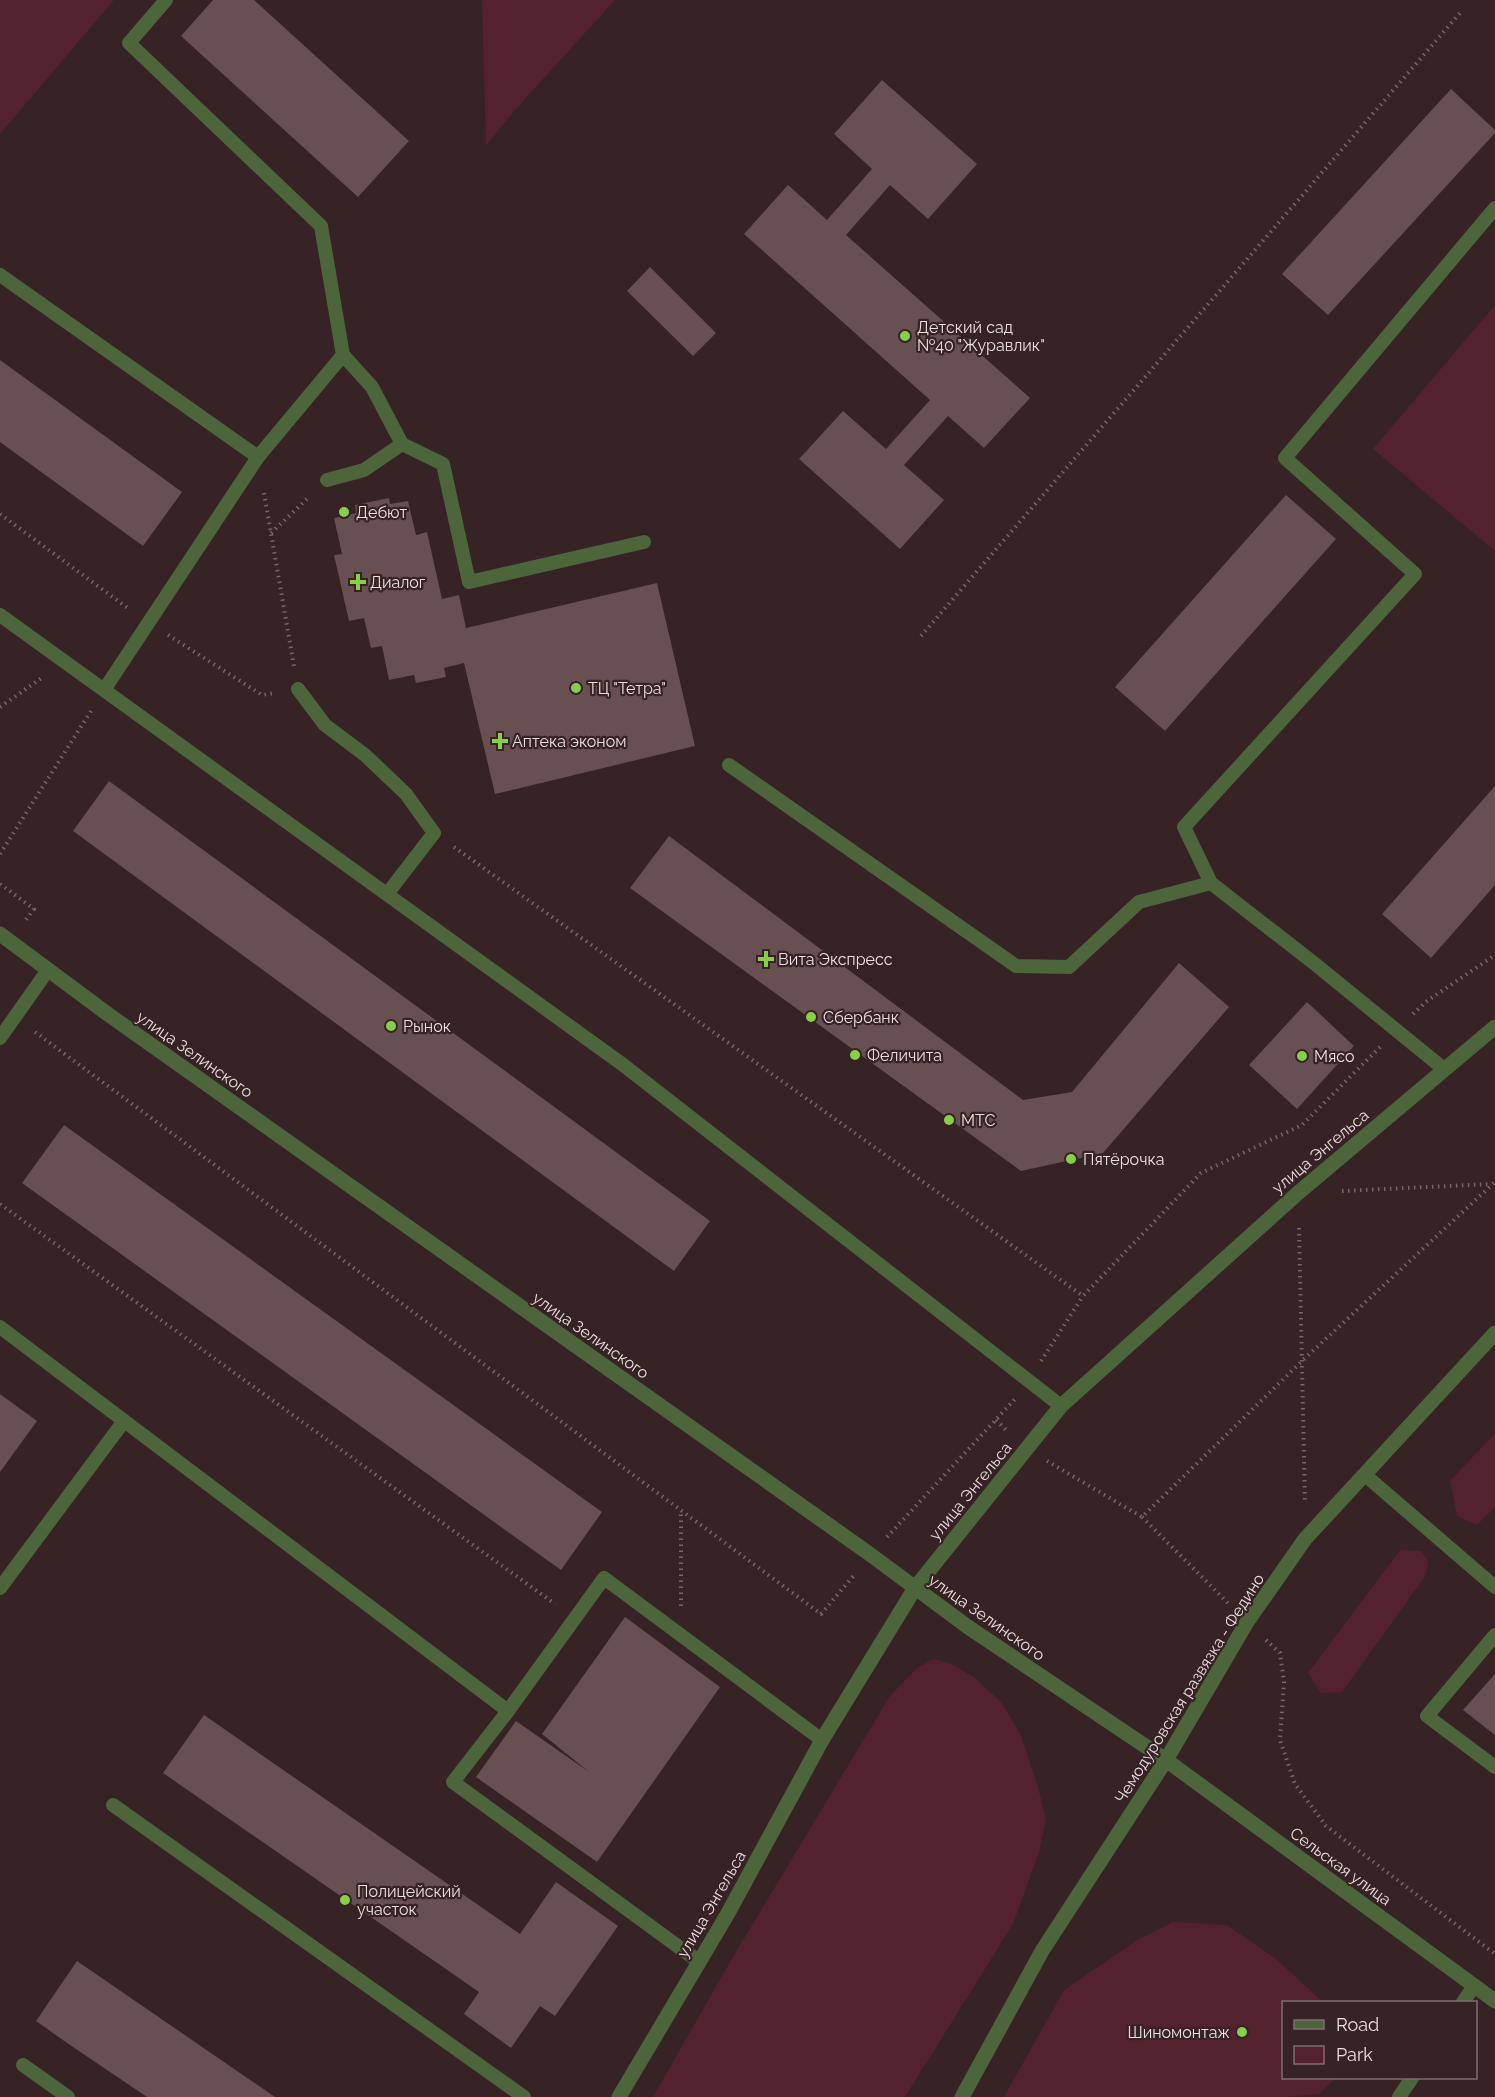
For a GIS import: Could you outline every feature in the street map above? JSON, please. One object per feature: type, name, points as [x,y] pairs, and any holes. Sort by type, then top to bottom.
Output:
[{"type":"street","name":"улица Зелинского","points":[[0,934],[109,1015],[871,1555],[968,1627],[1166,1760]]},
{"type":"street","name":"улица Энгельса","points":[[619,2097],[727,1915],[822,1740],[915,1588],[1061,1406],[1298,1193],[1495,1027]]},
{"type":"street","name":"Чемодуровская развязка - Федино","points":[[962,2097],[1042,1951],[1166,1760],[1247,1622],[1305,1539],[1495,1333]]},
{"type":"street","name":"Сельская улица","points":[[1166,1760],[1495,2001]]},
{"type":"lane","points":[[166,0],[129,43],[321,226],[343,355],[372,387],[402,444],[443,464],[469,582],[644,542]]},
{"type":"lane","points":[[1444,1070],[1316,964],[1210,883],[1184,827],[1415,574],[1285,458],[1495,208]]},
{"type":"lane","points":[[0,275],[258,457]]},
{"type":"lane","points":[[104,690],[258,457],[343,355]]},
{"type":"lane","points":[[327,480],[364,470],[402,444]]},
{"type":"lane","points":[[0,615],[622,1064],[1061,1406]]},
{"type":"lane","points":[[298,688],[325,725],[365,754],[406,794],[434,832],[387,894]]},
{"type":"lane","points":[[729,765],[1016,966],[1069,967],[1139,902],[1210,883]]},
{"type":"lane","points":[[0,1038],[48,970]]},
{"type":"lane","points":[[0,1327],[508,1711]]},
{"type":"lane","points":[[0,1588],[124,1421]]},
{"type":"lane","points":[[1365,1474],[1495,1587]]},
{"type":"lane","points":[[698,1961],[453,1782],[508,1711],[604,1578],[822,1740]]},
{"type":"lane","points":[[1495,1635],[1427,1716],[1495,1767]]},
{"type":"lane","points":[[113,1805],[525,2097]]},
{"type":"lane","points":[[1464,2001],[1474,1986]]},
{"type":"lane","points":[[23,2066],[68,2097]]},
{"type":"lane","points":[[1399,2097],[1411,2079]]},
{"type":"path","points":[[921,636],[1460,13]]},
{"type":"path","points":[[194,652],[262,695],[298,688],[271,533],[327,480]]},
{"type":"path","points":[[0,514],[148,623]]},
{"type":"path","points":[[0,707],[65,662]]},
{"type":"path","points":[[0,854],[104,690]]},
{"type":"path","points":[[434,832],[1083,1296]]},
{"type":"path","points":[[0,884],[34,909],[21,926]]},
{"type":"path","points":[[14,1017],[821,1614],[871,1555],[1020,1394],[1083,1296],[1202,1173],[1302,1125],[1427,1001],[1495,955]]},
{"type":"path","points":[[1305,1539],[1298,1193],[1494,1183]]},
{"type":"path","points":[[1142,1517],[1302,1360],[1494,1183]]},
{"type":"path","points":[[0,1204],[575,1619]]},
{"type":"path","points":[[1026,1449],[1142,1517],[1280,1653],[1284,1682],[1280,1740],[1294,1784],[1326,1826],[1495,1954]]},
{"type":"path","points":[[681,1510],[681,1635]]},
{"type":"green space","points":[[0,0],[114,0],[0,134]]},
{"type":"green space","points":[[482,0],[615,0],[514,111],[486,146]]},
{"type":"green space","points":[[1495,305],[1495,551],[1373,449]]},
{"type":"green space","points":[[1495,1433],[1495,1507],[1477,1525],[1457,1516],[1450,1481]]},
{"type":"green space","points":[[1400,1550],[1421,1551],[1428,1561],[1426,1575],[1342,1692],[1321,1693],[1308,1673]]},
{"type":"green space","points":[[934,1659],[951,1664],[975,1678],[1001,1702],[1020,1733],[1046,1819],[1039,1852],[1013,1924],[905,2097],[653,2097],[734,1955],[890,1696],[917,1668]]},
{"type":"green space","points":[[1173,1922],[1227,1925],[1275,1958],[1322,2001],[1282,2001],[1282,2079],[1335,2079],[1319,2094],[1287,2097],[1004,2097],[1064,1990],[1136,1941]]},
{"type":"building","points":[[213,0],[254,0],[409,141],[358,197],[181,36]]},
{"type":"building","points":[[882,80],[977,164],[928,219],[890,185],[846,235],[1030,398],[984,448],[948,416],[904,465],[944,500],[900,549],[799,459],[843,411],[886,449],[930,400],[744,234],[788,185],[827,220],[872,169],[834,134]]},
{"type":"building","points":[[1451,89],[1495,130],[1495,133],[1328,315],[1282,274]]},
{"type":"building","points":[[650,267],[716,333],[693,356],[627,291]]},
{"type":"building","points":[[0,360],[182,492],[143,546],[0,442]]},
{"type":"building","points":[[1286,495],[1336,539],[1165,731],[1115,687]]},
{"type":"building","name":"ТЦ \"Тетра\"","points":[[389,498],[390,504],[408,501],[416,535],[427,532],[442,599],[459,595],[466,628],[657,583],[695,746],[495,794],[464,663],[444,668],[446,677],[416,683],[414,675],[389,680],[382,646],[371,648],[364,618],[349,621],[334,555],[342,554],[334,518],[356,513],[355,505]]},
{"type":"building","name":"Рынок","points":[[109,781],[710,1221],[674,1271],[73,831]]},
{"type":"building","points":[[1495,786],[1495,885],[1431,958],[1382,914]]},
{"type":"building","points":[[669,836],[1023,1100],[1072,1092],[1179,963],[1229,1007],[1103,1153],[1021,1171],[630,888]]},
{"type":"building","name":"Мясо","points":[[1307,1002],[1354,1046],[1297,1109],[1249,1065]]},
{"type":"building","points":[[64,1125],[602,1512],[561,1570],[22,1183]]},
{"type":"building","points":[[0,1394],[37,1421],[0,1472]]},
{"type":"building","points":[[625,1617],[720,1687],[597,1862],[476,1777],[516,1721],[589,1772],[542,1734]]},
{"type":"building","points":[[1495,1674],[1495,1735],[1463,1710]]},
{"type":"building","points":[[204,1715],[520,1934],[556,1882],[618,1926],[555,2016],[540,2006],[511,2048],[464,2014],[479,1992],[163,1773]]},
{"type":"building","points":[[77,1961],[275,2097],[147,2097],[70,2045],[36,2021]]},
{"type":"place","name":"Детский сад №40 \"Журавлик\"","points":[[905,336]]},
{"type":"place","name":"Дебют","points":[[344,512]]},
{"type":"place","name":"Диалог","points":[[358,582]]},
{"type":"place","name":"ТЦ \"Тетра\"","points":[[576,688]]},
{"type":"place","name":"Аптека эконом","points":[[500,741]]},
{"type":"place","name":"Вита Экспресс","points":[[766,959]]},
{"type":"place","name":"Сбербанк","points":[[811,1017]]},
{"type":"place","name":"Рынок","points":[[391,1026]]},
{"type":"place","name":"Феличита","points":[[855,1055]]},
{"type":"place","name":"Мясо","points":[[1302,1056]]},
{"type":"place","name":"МТС","points":[[949,1120]]},
{"type":"place","name":"Пятёрочка","points":[[1071,1159]]},
{"type":"place","name":"Полицейский участок","points":[[345,1900]]},
{"type":"place","name":"Шиномонтаж","points":[[1242,2032]]}]
